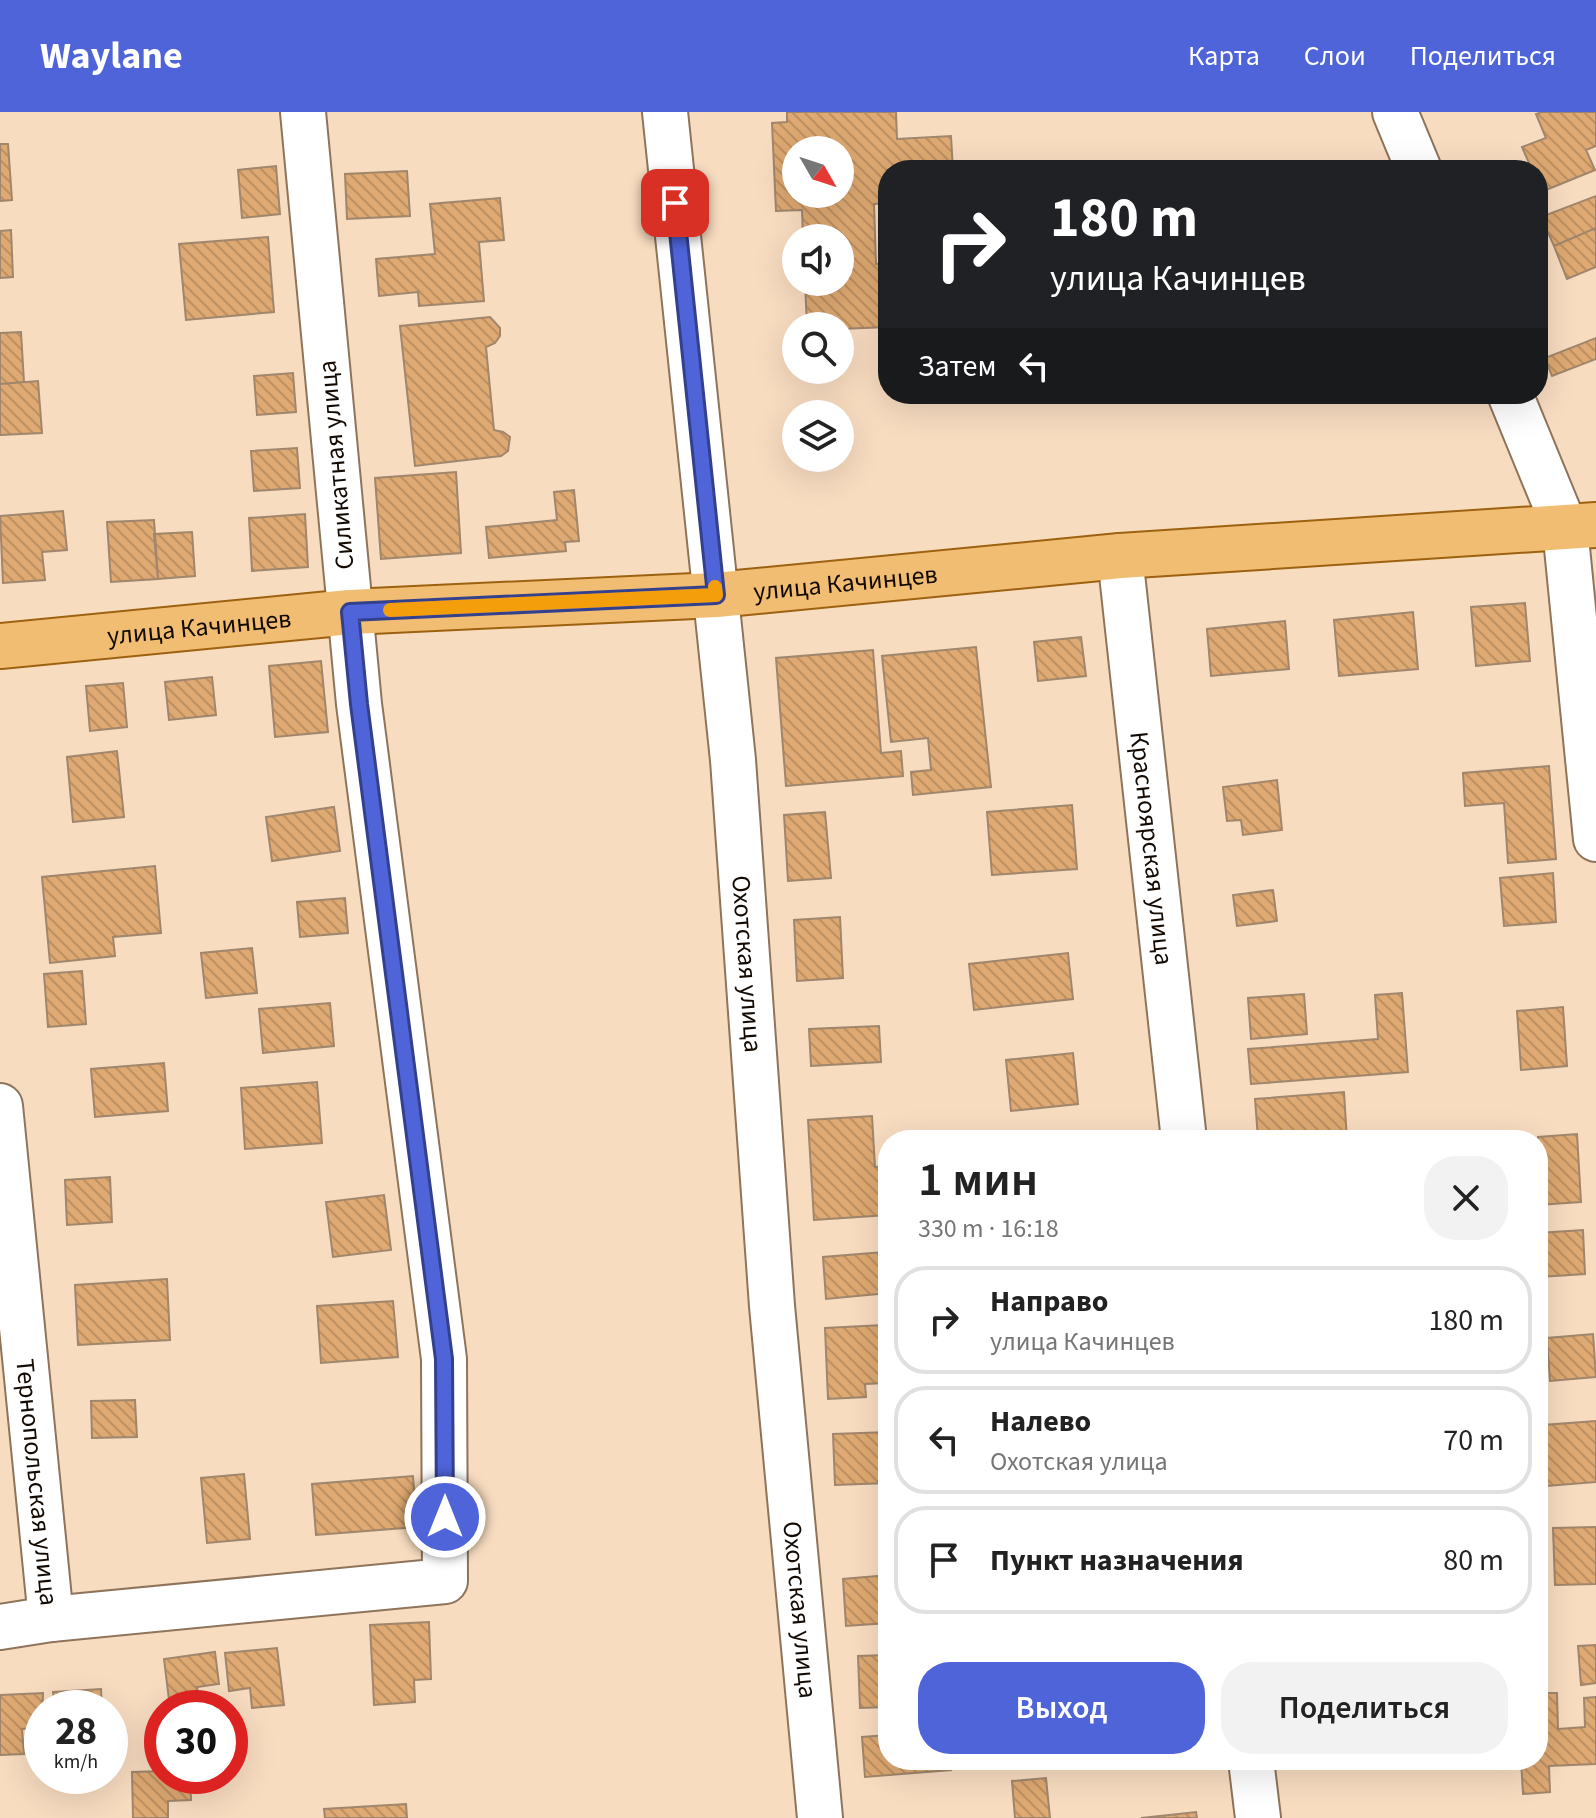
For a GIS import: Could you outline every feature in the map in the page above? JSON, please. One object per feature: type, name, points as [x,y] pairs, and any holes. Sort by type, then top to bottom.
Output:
[{"type":"main road","name":"улица Качинцев","points":[[0,646],[350,612],[716,595],[1120,556],[1580,527]]},
{"type":"street","name":"Силикатная улица","points":[[51,1619],[445,1581],[444,1359],[359,704],[303,112]]},
{"type":"street","name":"Охотская улица","points":[[665,112],[733,760],[772,1306],[820,1818]]},
{"type":"street","points":[[1395,112],[1415,160]]},
{"type":"street","points":[[1515,404],[1580,527],[1596,839]]},
{"type":"street","name":"Красноярская улица","points":[[1120,556],[1183,1130]]},
{"type":"street","name":"Тернопольская улица","points":[[0,1106],[51,1619]]},
{"type":"street","points":[[0,1627],[51,1619]]},
{"type":"street","points":[[1252,1770],[1258,1818]]},
{"type":"building","points":[[787,112],[896,112],[897,139],[951,136],[952,160],[878,160],[878,204],[874,204],[878,327],[854,328],[854,312],[806,312],[806,296],[854,296],[854,224],[802,224],[802,210],[776,211],[772,123],[787,122]]},
{"type":"building","points":[[1596,112],[1596,146],[1586,150],[1595,170],[1548,189],[1548,160],[1528,160],[1522,147],[1546,138],[1536,114]]},
{"type":"building","points":[[0,144],[8,144],[12,200],[0,201]]},
{"type":"building","points":[[276,166],[280,214],[242,218],[238,170]]},
{"type":"building","points":[[407,171],[410,216],[347,219],[345,174]]},
{"type":"building","points":[[1596,196],[1596,228],[1554,246],[1548,233],[1548,214]]},
{"type":"building","points":[[500,198],[504,240],[479,242],[484,301],[419,306],[418,292],[379,296],[376,259],[435,254],[430,204]]},
{"type":"building","points":[[1596,228],[1596,267],[1567,279],[1554,246]]},
{"type":"building","points":[[11,230],[13,277],[0,278],[0,231]]},
{"type":"building","points":[[268,237],[274,312],[186,320],[179,244]]},
{"type":"building","points":[[490,317],[500,328],[500,336],[495,343],[486,347],[494,430],[510,437],[508,451],[501,456],[415,466],[400,326]]},
{"type":"building","points":[[21,332],[24,382],[0,384],[0,333]]},
{"type":"building","points":[[1596,338],[1596,359],[1552,376],[1548,357]]},
{"type":"building","points":[[293,373],[296,412],[257,415],[254,376]]},
{"type":"building","points":[[38,381],[42,433],[0,435],[0,384]]},
{"type":"building","points":[[297,448],[300,488],[254,491],[251,451]]},
{"type":"building","points":[[456,472],[461,553],[381,559],[375,478]]},
{"type":"building","points":[[574,490],[579,541],[565,542],[566,551],[489,558],[486,527],[557,520],[554,492]]},
{"type":"building","points":[[63,511],[67,550],[42,552],[45,580],[3,583],[0,516]]},
{"type":"building","points":[[305,514],[308,567],[252,571],[249,518]]},
{"type":"building","points":[[154,520],[158,579],[111,582],[107,522]]},
{"type":"building","points":[[192,532],[195,576],[158,579],[154,534]]},
{"type":"building","points":[[1525,603],[1530,661],[1476,666],[1471,607]]},
{"type":"building","points":[[1413,612],[1418,669],[1339,676],[1334,620]]},
{"type":"building","points":[[1285,621],[1289,669],[1211,676],[1207,629]]},
{"type":"building","points":[[1081,637],[1086,676],[1038,681],[1034,642]]},
{"type":"building","points":[[976,647],[991,787],[913,795],[911,772],[931,770],[928,738],[891,742],[882,656]]},
{"type":"building","points":[[873,650],[881,753],[901,751],[903,776],[786,786],[776,658]]},
{"type":"building","points":[[321,661],[328,732],[275,737],[269,666]]},
{"type":"building","points":[[212,677],[216,715],[169,720],[165,682]]},
{"type":"building","points":[[123,683],[127,727],[90,731],[86,686]]},
{"type":"building","points":[[117,751],[124,817],[73,822],[67,757]]},
{"type":"building","points":[[1549,766],[1556,859],[1508,863],[1504,803],[1465,806],[1463,773]]},
{"type":"building","points":[[1277,780],[1282,830],[1243,835],[1241,820],[1227,821],[1223,787]]},
{"type":"building","points":[[1072,805],[1077,869],[992,875],[987,812]]},
{"type":"building","points":[[334,807],[340,851],[272,861],[266,817]]},
{"type":"building","points":[[825,812],[831,878],[788,881],[784,815]]},
{"type":"building","points":[[155,866],[161,933],[113,937],[115,956],[50,963],[42,877]]},
{"type":"building","points":[[1553,873],[1556,922],[1504,926],[1500,878]]},
{"type":"building","points":[[1273,890],[1277,921],[1237,926],[1233,895]]},
{"type":"building","points":[[345,898],[348,933],[300,937],[297,902]]},
{"type":"building","points":[[840,917],[843,978],[797,981],[794,920]]},
{"type":"building","points":[[252,948],[257,993],[206,998],[201,953]]},
{"type":"building","points":[[1068,953],[1073,999],[974,1010],[969,964]]},
{"type":"building","points":[[82,971],[86,1024],[48,1027],[44,974]]},
{"type":"building","points":[[1402,993],[1408,1072],[1251,1084],[1248,1049],[1378,1039],[1375,995]]},
{"type":"building","points":[[1304,994],[1307,1034],[1251,1039],[1248,998]]},
{"type":"building","points":[[330,1003],[334,1046],[263,1053],[259,1009]]},
{"type":"building","points":[[1563,1007],[1567,1066],[1521,1070],[1517,1011]]},
{"type":"building","points":[[879,1026],[881,1062],[811,1066],[809,1029]]},
{"type":"building","points":[[1073,1053],[1078,1104],[1011,1111],[1006,1060]]},
{"type":"building","points":[[164,1063],[168,1111],[95,1117],[91,1069]]},
{"type":"building","points":[[317,1082],[322,1143],[245,1149],[241,1088]]},
{"type":"building","points":[[1344,1092],[1346,1130],[1257,1130],[1255,1099]]},
{"type":"building","points":[[872,1116],[875,1167],[878,1167],[878,1216],[814,1220],[808,1120]]},
{"type":"building","points":[[1577,1134],[1581,1202],[1548,1204],[1548,1136]]},
{"type":"building","points":[[110,1177],[112,1222],[67,1225],[65,1180]]},
{"type":"building","points":[[384,1195],[391,1250],[333,1257],[326,1202]]},
{"type":"building","points":[[1583,1230],[1585,1274],[1548,1276],[1548,1232]]},
{"type":"building","points":[[878,1252],[878,1294],[826,1299],[823,1257]]},
{"type":"building","points":[[167,1279],[170,1340],[78,1345],[75,1285]]},
{"type":"building","points":[[393,1301],[398,1357],[321,1363],[317,1306]]},
{"type":"building","points":[[878,1325],[878,1383],[865,1384],[866,1397],[828,1399],[825,1328]]},
{"type":"building","points":[[1593,1334],[1596,1377],[1550,1381],[1548,1338]]},
{"type":"building","points":[[135,1400],[137,1437],[92,1438],[91,1401]]},
{"type":"building","points":[[1596,1421],[1596,1482],[1548,1486],[1548,1425]]},
{"type":"building","points":[[878,1432],[878,1483],[835,1485],[833,1434]]},
{"type":"building","points":[[244,1474],[250,1539],[207,1543],[201,1478]]},
{"type":"building","points":[[413,1476],[417,1527],[316,1535],[312,1484]]},
{"type":"building","points":[[1596,1527],[1596,1584],[1555,1585],[1553,1528]]},
{"type":"building","points":[[878,1576],[878,1624],[846,1626],[843,1579]]},
{"type":"building","points":[[429,1622],[431,1679],[414,1680],[415,1702],[374,1705],[370,1625]]},
{"type":"building","points":[[1596,1645],[1596,1683],[1581,1685],[1578,1646]]},
{"type":"building","points":[[277,1648],[284,1705],[252,1708],[250,1688],[229,1690],[225,1653]]},
{"type":"building","points":[[215,1652],[219,1684],[197,1687],[197,1690],[168,1690],[164,1659]]},
{"type":"building","points":[[878,1655],[878,1707],[860,1708],[858,1656]]},
{"type":"building","points":[[1548,1693],[1557,1693],[1558,1729],[1585,1727],[1584,1698],[1596,1697],[1596,1764],[1549,1766],[1550,1792],[1523,1794],[1522,1770],[1548,1770]]},
{"type":"building","points":[[24,1694],[24,1754],[0,1755],[0,1695]]},
{"type":"building","points":[[878,1736],[878,1770],[951,1770],[865,1777],[862,1737]]},
{"type":"building","points":[[132,1772],[144,1772],[144,1794],[191,1794],[191,1800],[168,1801],[168,1818],[133,1818]]},
{"type":"building","points":[[1046,1778],[1050,1818],[1015,1818],[1012,1781]]},
{"type":"building","points":[[406,1804],[407,1818],[325,1818],[324,1809]]},
{"type":"building","points":[[1196,1812],[1197,1818],[1141,1818]]},
{"type":"slow traffic","points":[[390,610],[716,595],[715,587]]},
{"type":"route","points":[[445,1517],[444,1359],[359,704],[350,612],[716,595],[675,203]]}]
